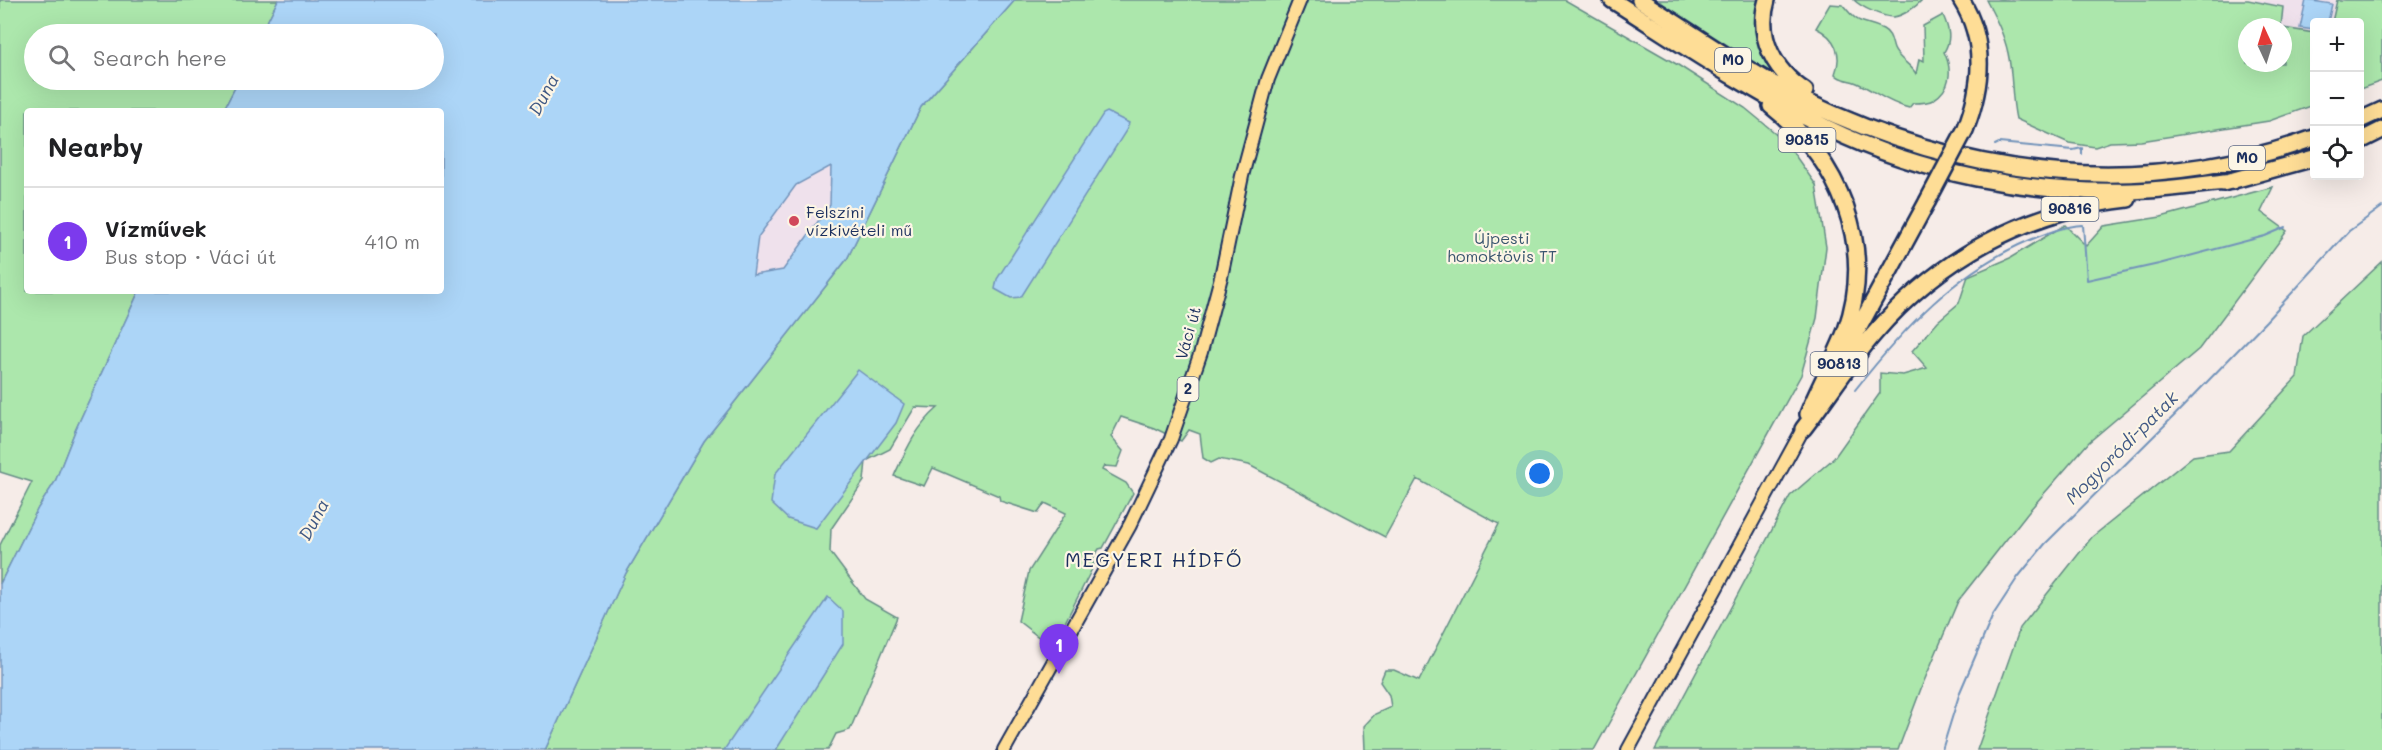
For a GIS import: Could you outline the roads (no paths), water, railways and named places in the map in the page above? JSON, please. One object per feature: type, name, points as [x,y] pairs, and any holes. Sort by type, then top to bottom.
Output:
[{"type":"highway","name":"M0","points":[[1612,0],[1709,62],[1771,99],[1828,129],[1879,150],[1957,174],[2034,187],[2085,191],[2134,191],[2232,181],[2310,159]]},
{"type":"highway","name":"M0","points":[[1640,0],[1783,89],[1830,112],[1861,126],[1935,152],[1989,164],[2072,174],[2123,175],[2178,171],[2241,159],[2310,139]]},
{"type":"highway","points":[[1767,0],[1764,30],[1767,46],[1773,59],[1789,80],[1820,101],[1830,112]]},
{"type":"highway","name":"90813","points":[[1803,429],[1965,130],[1979,88],[1980,70],[1973,24],[1961,0]]},
{"type":"highway","name":"90815","points":[[1709,62],[1731,81],[1772,107],[1811,144],[1838,189],[1852,228],[1856,279],[1846,328],[1818,389],[1803,429]]},
{"type":"highway","points":[[2364,118],[2382,110]]},
{"type":"highway","points":[[2364,139],[2382,130]]},
{"type":"highway","name":"90816","points":[[1803,429],[1888,318],[1943,268],[1982,243],[2018,226],[2059,212],[2111,201],[2194,192],[2232,181]]},
{"type":"main road","name":"Váci út","points":[[1004,750],[1130,525],[1171,439],[1201,352],[1221,277],[1242,176],[1268,79],[1300,0]]},
{"type":"main road","points":[[1628,750],[1803,429]]},
{"type":"water","name":"Duna","points":[[278,0],[1015,0],[921,107],[847,259],[704,441],[626,573],[545,750],[0,750],[0,584],[38,508],[55,482],[75,431],[138,294],[444,294],[444,108],[225,108],[234,90],[444,90],[444,24],[266,24]],"holes":[[[831,166],[830,205],[783,270],[753,275],[758,237],[796,185]]]},
{"type":"water","points":[[2306,0],[2332,4],[2329,18],[2310,18],[2310,29],[2300,28]]},
{"type":"water","points":[[1107,112],[1129,123],[1127,129],[1021,297],[1011,298],[995,289],[997,279],[1103,114]]},
{"type":"water","points":[[858,370],[904,404],[896,423],[816,528],[788,519],[771,503],[775,474]]},
{"type":"water","points":[[828,597],[843,611],[843,644],[776,750],[724,750]]},
{"type":"waterway","points":[[1995,145],[1999,143],[2073,150],[2082,148],[2082,154]]},
{"type":"waterway","name":"Mogyoródi-patak","points":[[1942,750],[1960,692],[1993,615],[2018,577],[2045,544],[2174,416],[2349,231],[2382,207]]},
{"type":"waterway","points":[[1855,390],[1912,323],[1933,303],[1978,268],[2003,253],[2043,235],[2062,228],[2083,225],[2087,280],[2265,236],[2286,227]]},
{"type":"place","name":"Felszíni vízkivételi mű","points":[[794,221]]},
{"type":"place","name":"Vízművek","points":[[1059,674]]},
{"type":"district","name":"MEGYERI HÍDFŐ","points":[[1154,560]]},
{"type":"park label","name":"Újpesti homoktövis TT","points":[[1502,247]]}]
